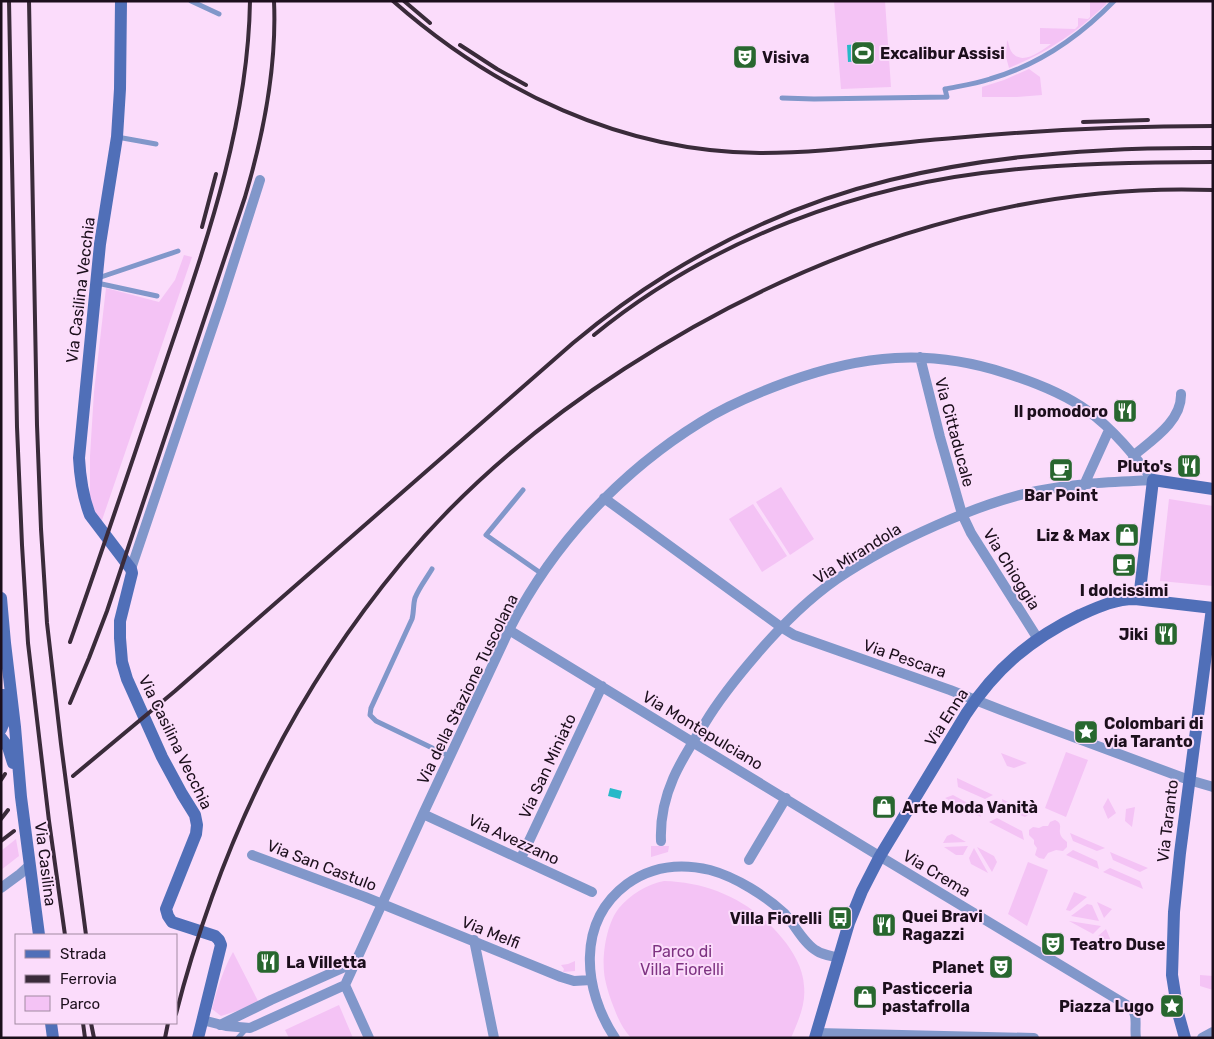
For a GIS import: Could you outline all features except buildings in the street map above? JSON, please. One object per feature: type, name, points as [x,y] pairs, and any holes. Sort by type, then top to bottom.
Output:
[{"type":"main road","name":"Via Casilina Vecchia","points":[[121,1],[120,88],[117,137],[100,244],[78,452],[80,477],[90,515],[132,573],[120,621],[120,643],[125,672],[174,781],[194,814],[197,825],[195,837],[166,909],[170,921],[215,936],[221,945],[198,1038]]},
{"type":"main road","points":[[1139,599],[1153,480],[1213,489]]},
{"type":"main road","name":"Via Casilina","points":[[1,598],[21,797],[39,934]]},
{"type":"main road","name":"Via Enna","points":[[816,1035],[849,923],[862,891],[880,856],[975,699],[1007,664],[1038,639],[1100,606],[1122,600],[1139,599],[1212,608]]},
{"type":"main road","name":"Via Taranto","points":[[1185,1038],[1172,980],[1177,875],[1212,608]]},
{"type":"main road","points":[[1,680],[5,718],[1,730]]},
{"type":"main road","name":"Via Casilina","points":[[1,738],[10,750],[21,797]]},
{"type":"main road","points":[[51,1024],[53,1038]]},
{"type":"street","name":"Via Casilina Vecchia","points":[[130,568],[221,302],[260,180]]},
{"type":"street","name":"Via della Stazione Tuscolana","points":[[345,985],[450,756],[522,605],[559,550],[604,498],[644,462],[702,421],[747,398],[827,369],[871,360],[903,357],[946,360],[974,364],[1009,374],[1060,394],[1077,403],[1094,415],[1109,430],[1134,456],[1153,480]]},
{"type":"street","name":"Via Cittaducale","points":[[920,357],[962,514]]},
{"type":"street","points":[[1134,456],[1168,425],[1180,406],[1182,394]]},
{"type":"street","points":[[1084,485],[1109,430]]},
{"type":"street","name":"Via Mirandola","points":[[661,841],[661,821],[668,792],[677,769],[693,741],[726,691],[781,627],[824,590],[852,570],[910,538],[962,514],[996,502],[1035,492],[1084,485],[1153,480]]},
{"type":"street","name":"Via Pescara","points":[[604,498],[781,627],[802,637],[975,699],[1189,780],[1213,787]]},
{"type":"street","name":"Via Chioggia","points":[[962,514],[1038,639]]},
{"type":"street","name":"Via Montepulciano","points":[[509,630],[880,856]]},
{"type":"street","name":"Via San Miniato","points":[[521,858],[602,686]]},
{"type":"street","points":[[749,860],[786,798]]},
{"type":"street","name":"Via Avezzano","points":[[423,814],[592,892]]},
{"type":"street","name":"Via San Castulo","points":[[252,855],[382,904]]},
{"type":"street","name":"Via Crema","points":[[880,856],[1132,1008],[1136,1015],[1136,1038]]},
{"type":"street","points":[[1,888],[30,865]]},
{"type":"street","points":[[615,1038],[598,1006],[591,980],[592,938],[603,909],[620,890],[639,876],[661,868],[689,866],[711,870],[728,876],[759,894],[786,915],[818,952],[839,958]]},
{"type":"street","name":"Via Melfi","points":[[382,904],[562,977],[574,981],[591,980]]},
{"type":"street","points":[[474,940],[494,1038]]},
{"type":"street","points":[[220,1025],[356,962]]},
{"type":"street","points":[[202,1020],[220,1025],[247,1028],[345,985],[369,1038]]},
{"type":"street","points":[[1202,1038],[1213,1032]]},
{"type":"street","points":[[816,1035],[1034,1038]]},
{"type":"lane","points":[[191,1],[219,14]]},
{"type":"lane","points":[[782,98],[814,100],[947,96],[944,89],[1002,76],[1047,55],[1093,22],[1114,1]]},
{"type":"lane","points":[[117,137],[156,144]]},
{"type":"lane","points":[[96,280],[178,251]]},
{"type":"lane","points":[[96,280],[157,296]]},
{"type":"lane","points":[[523,490],[486,535],[542,574]]},
{"type":"lane","points":[[432,569],[415,598],[412,619],[371,708],[370,715],[376,721],[450,756]]},
{"type":"lane","points":[[238,1038],[247,1028]]},
{"type":"green space","name":"Excalibur Assisi","points":[[834,1],[885,1],[891,87],[841,89]]},
{"type":"green space","points":[[1090,1],[1106,1],[1106,4],[1083,24],[1061,41],[1037,55],[1009,68],[1006,57],[1007,40],[1010,50],[1015,56],[1025,58],[1037,54],[1051,44],[1040,44],[1040,28],[1075,29],[1078,26],[1078,18],[1088,19],[1090,17]]},
{"type":"green space","points":[[1029,69],[1040,77],[1042,95],[982,97],[982,87]]},
{"type":"green space","points":[[184,255],[192,257],[101,523],[98,520],[90,497],[90,456],[94,392],[106,288],[159,302],[175,280]]},
{"type":"green space","points":[[781,487],[814,539],[790,555],[756,502]]},
{"type":"green space","points":[[1169,499],[1213,506],[1213,586],[1160,581]]},
{"type":"green space","points":[[753,504],[787,556],[762,572],[729,519]]},
{"type":"green space","points":[[1066,752],[1088,760],[1066,817],[1045,808]]},
{"type":"green space","points":[[1001,753],[1027,763],[1014,768],[1007,766]]},
{"type":"green space","points":[[957,778],[993,795],[985,799],[958,787]]},
{"type":"green space","points":[[953,795],[979,809],[981,817],[945,798]]},
{"type":"green space","points":[[1108,798],[1116,813],[1108,819],[1103,807]]},
{"type":"green space","points":[[1002,799],[1031,813],[1025,817],[1003,807]]},
{"type":"green space","points":[[1135,807],[1132,827],[1125,821],[1126,809]]},
{"type":"green space","points":[[997,818],[1022,831],[1024,840],[989,822]]},
{"type":"green space","points":[[1055,820],[1060,824],[1060,835],[1067,842],[1067,847],[1063,851],[1056,850],[1048,853],[1044,859],[1039,858],[1035,855],[1037,848],[1034,840],[1029,835],[1029,830],[1033,827],[1048,826],[1050,822]]},
{"type":"green space","points":[[1070,833],[1105,848],[1097,851],[1073,841]]},
{"type":"green space","points":[[952,834],[966,842],[943,843],[947,836]]},
{"type":"green space","points":[[16,839],[19,856],[1,870],[1,851]]},
{"type":"green space","points":[[651,846],[669,846],[668,852],[651,857]]},
{"type":"green space","points":[[968,846],[963,855],[956,855],[944,847]]},
{"type":"green space","points":[[977,847],[994,856],[997,862],[992,872]]},
{"type":"green space","points":[[974,848],[988,873],[971,864],[969,858]]},
{"type":"green space","points":[[1073,850],[1097,861],[1099,869],[1066,855]]},
{"type":"green space","points":[[1110,852],[1148,868],[1140,872],[1113,860]]},
{"type":"green space","points":[[1028,862],[1048,870],[1027,926],[1008,914]]},
{"type":"green space","points":[[1110,868],[1140,881],[1143,889],[1103,872]]},
{"type":"green space","name":"Parco di Villa Fiorelli","points":[[664,881],[698,885],[729,896],[758,914],[782,938],[797,960],[804,986],[803,1006],[791,1038],[631,1038],[628,1035],[616,1012],[605,979],[604,952],[608,932],[619,908],[628,899],[645,887]]},
{"type":"green space","points":[[1074,892],[1087,897],[1070,911],[1066,910]]},
{"type":"green space","points":[[1097,902],[1112,909],[1104,918]]},
{"type":"green space","points":[[1087,904],[1092,905],[1099,921],[1071,916]]},
{"type":"green space","points":[[1069,921],[1101,926],[1093,934]]},
{"type":"green space","points":[[1106,929],[1114,948],[1098,936]]},
{"type":"green space","points":[[233,952],[258,1001],[240,1010],[221,1016],[212,1009],[226,966]]},
{"type":"green space","points":[[575,961],[575,971],[563,972],[564,969],[561,965]]},
{"type":"green space","points":[[1200,975],[1213,976],[1213,990],[1200,986]]},
{"type":"green space","points":[[339,1005],[353,1038],[289,1038],[285,1030]]},
{"type":"water","points":[[859,44],[861,61],[848,62],[847,45]]},
{"type":"water","points":[[610,788],[622,791],[620,799],[608,796]]},
{"type":"railway","points":[[9,1],[17,427],[22,545],[28,643],[49,821],[65,934]]},
{"type":"railway","points":[[29,1],[37,425],[41,529],[47,623],[86,934]]},
{"type":"railway","points":[[70,642],[193,280],[221,189],[241,96],[247,49],[250,1]]},
{"type":"railway","points":[[70,703],[107,611],[245,197],[258,149],[268,100],[273,51],[274,1]]},
{"type":"railway","points":[[393,1],[432,33],[474,63],[518,88],[563,110],[610,128],[659,141],[709,150],[784,153],[986,135],[1115,128],[1213,126]]},
{"type":"railway","points":[[404,1],[430,23]]},
{"type":"railway","points":[[460,45],[526,85]]},
{"type":"railway","points":[[1083,122],[1148,120]]},
{"type":"railway","points":[[73,776],[175,691],[573,343],[631,298],[720,244],[803,207],[861,188],[930,171],[1010,158],[1050,154],[1132,149],[1213,148]]},
{"type":"railway","points":[[594,335],[639,301],[687,271],[737,245],[789,222],[843,203],[898,188],[953,177],[1009,170],[1111,163],[1213,162]]},
{"type":"railway","points":[[202,227],[216,174]]},
{"type":"railway","points":[[178,1006],[197,941],[229,851],[270,763],[292,721],[317,680],[343,639],[372,600],[426,534],[478,482],[534,433],[624,369],[691,329],[760,292],[831,261],[905,234],[980,213],[1057,199],[1135,191],[1213,190]]},
{"type":"railway","points":[[1,780],[5,774]]},
{"type":"railway","points":[[1,819],[8,810]]},
{"type":"railway","points":[[1,841],[14,831]]},
{"type":"railway","points":[[83,1024],[85,1038]]},
{"type":"railway","points":[[91,1024],[94,1038]]},
{"type":"railway","points":[[165,1038],[168,1024]]},
{"type":"place","name":"Excalibur Assisi","points":[[863,53]]},
{"type":"place","name":"Visiva","points":[[745,57]]},
{"type":"place","name":"Il pomodoro","points":[[1125,411]]},
{"type":"place","name":"Pluto's","points":[[1189,466]]},
{"type":"place","name":"Bar Point","points":[[1061,470]]},
{"type":"place","name":"Liz & Max","points":[[1127,535]]},
{"type":"place","name":"I dolcissimi","points":[[1124,565]]},
{"type":"place","name":"Jiki","points":[[1166,634]]},
{"type":"place","name":"Colombari di via Taranto","points":[[1086,732]]},
{"type":"place","name":"Arte Moda Vanità","points":[[884,807]]},
{"type":"place","name":"Villa Fiorelli","points":[[840,918]]},
{"type":"place","name":"Quei Bravi Ragazzi","points":[[884,925]]},
{"type":"place","name":"Teatro Duse","points":[[1053,944]]},
{"type":"place","name":"La Villetta","points":[[268,962]]},
{"type":"place","name":"Planet","points":[[1001,967]]},
{"type":"place","name":"Pasticceria pastafrolla","points":[[865,997]]},
{"type":"place","name":"Piazza Lugo","points":[[1172,1006]]}]
